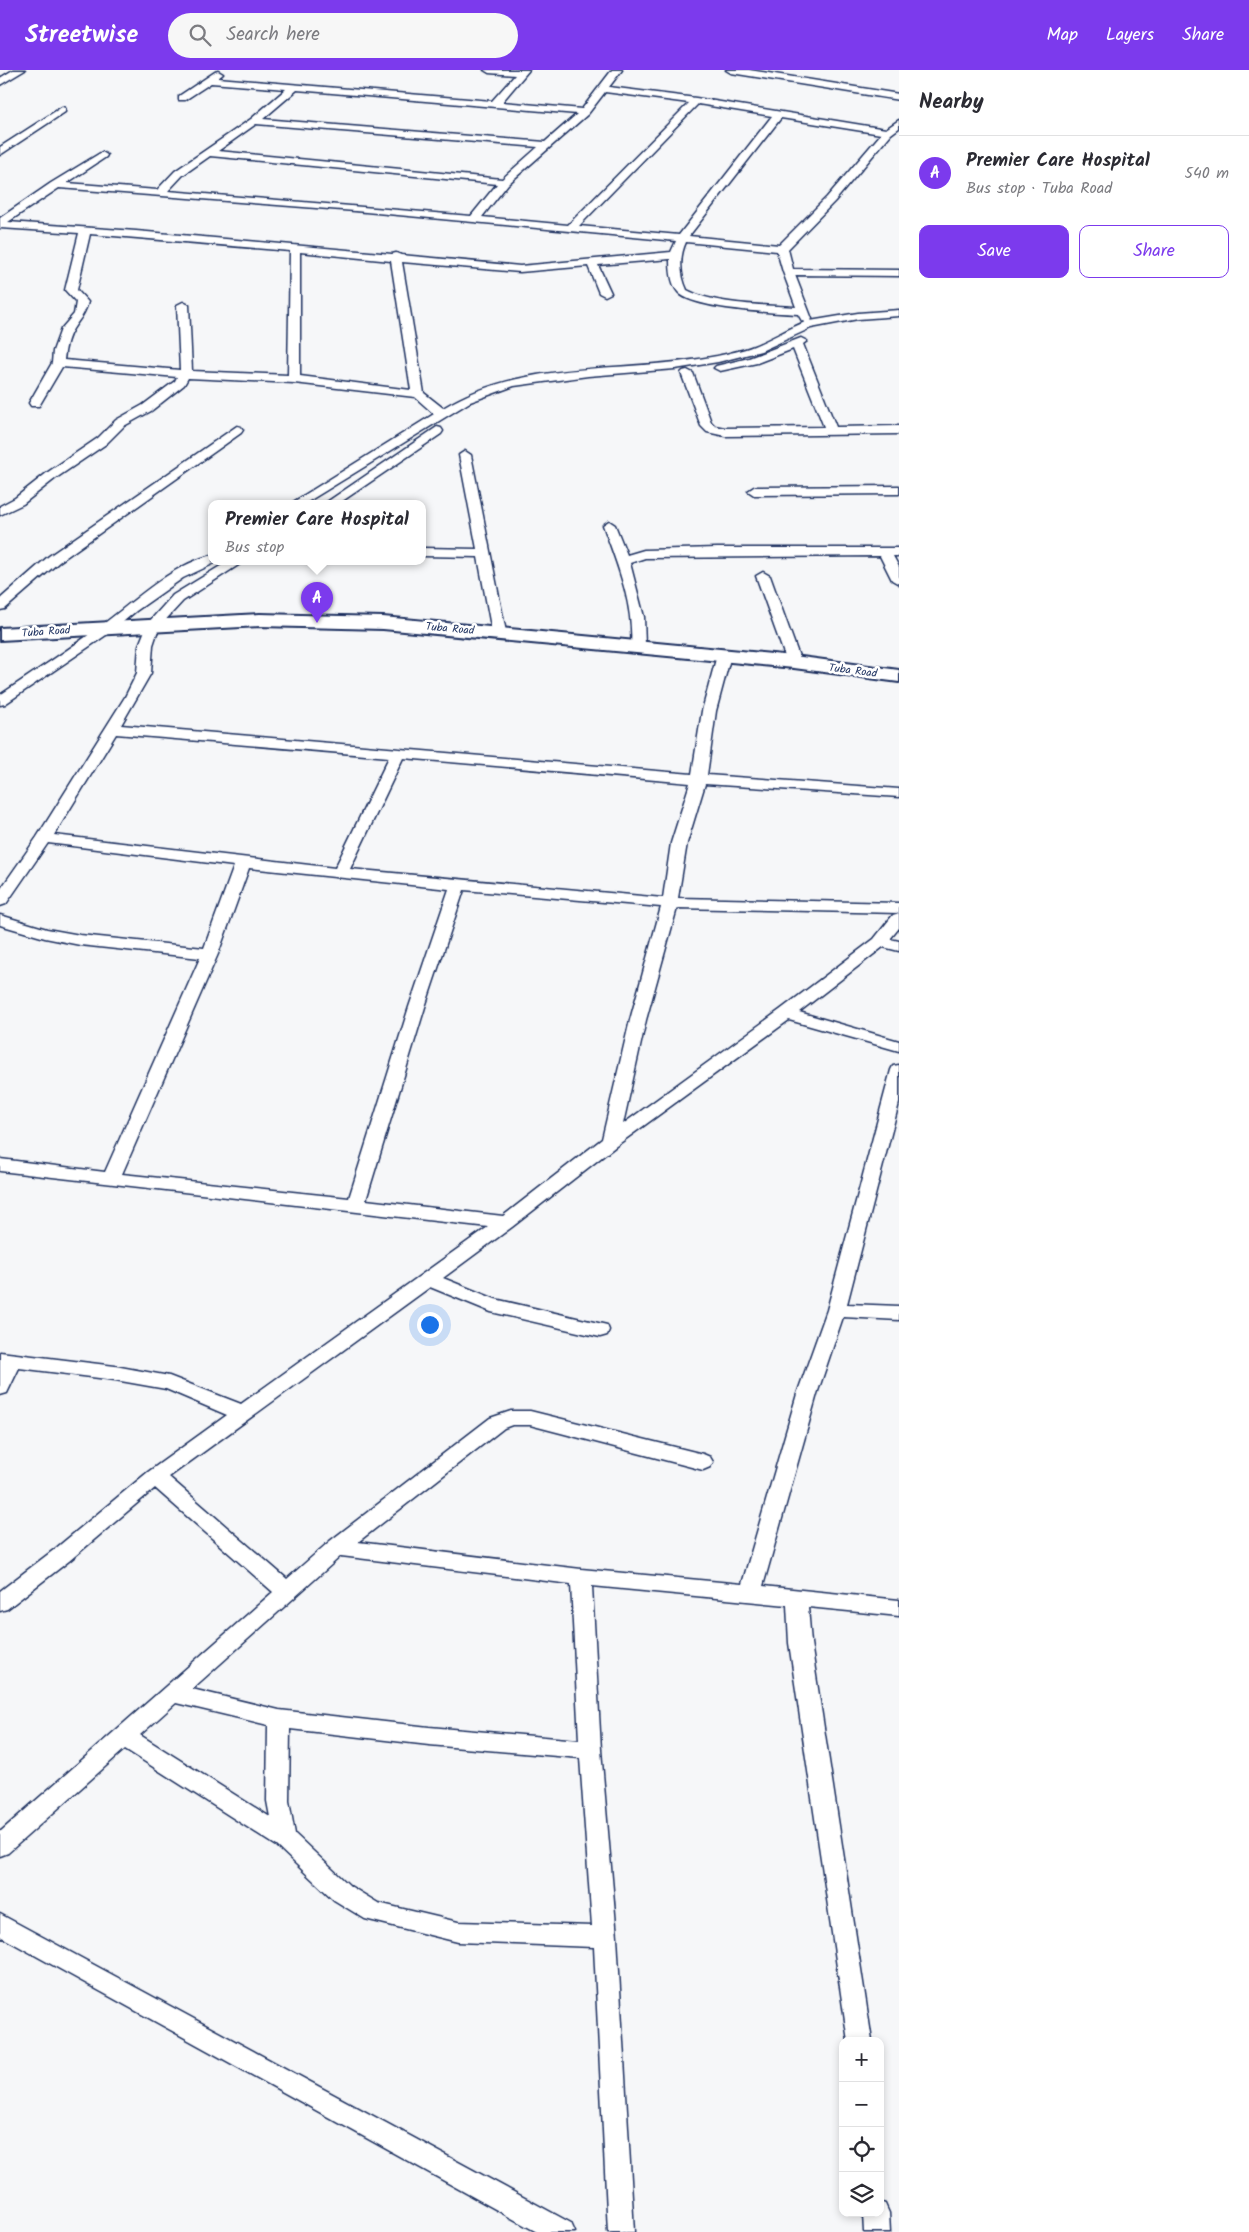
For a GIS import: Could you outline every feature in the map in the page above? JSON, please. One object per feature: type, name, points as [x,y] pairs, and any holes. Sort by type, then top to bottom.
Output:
[{"type":"street","points":[[182,98],[224,70]]},
{"type":"street","points":[[489,70],[523,71]]},
{"type":"street","points":[[475,218],[504,182],[585,112],[617,70]]},
{"type":"street","points":[[731,70],[899,97]]},
{"type":"street","points":[[0,71],[18,72]]},
{"type":"street","points":[[494,105],[523,71]]},
{"type":"street","points":[[0,82],[18,72]]},
{"type":"street","points":[[209,80],[585,112]]},
{"type":"street","points":[[159,194],[179,173],[254,121],[294,88]]},
{"type":"street","points":[[604,89],[696,101],[888,132]]},
{"type":"street","points":[[572,227],[696,101]]},
{"type":"street","points":[[0,152],[62,110]]},
{"type":"street","points":[[778,115],[683,238],[676,255],[680,288],[685,294],[700,299],[770,309],[804,311]]},
{"type":"street","points":[[254,121],[548,145]]},
{"type":"street","points":[[782,248],[831,199],[888,132],[899,123]]},
{"type":"street","points":[[210,153],[504,182]]},
{"type":"street","points":[[0,224],[102,155]]},
{"type":"street","points":[[55,185],[475,218],[782,248]]},
{"type":"street","points":[[0,224],[396,256],[520,269],[676,255]]},
{"type":"street","points":[[35,403],[58,363],[59,351],[67,329],[79,315],[82,302],[71,290],[85,230]]},
{"type":"street","points":[[294,379],[295,248]]},
{"type":"street","points":[[782,248],[788,272],[808,325]]},
{"type":"street","points":[[396,256],[418,394]]},
{"type":"street","points":[[592,262],[605,293]]},
{"type":"street","points":[[788,272],[899,273]]},
{"type":"street","points":[[0,511],[20,501],[52,475],[102,441],[120,423],[166,395],[180,383],[186,374],[187,344],[183,305]]},
{"type":"street","points":[[302,500],[466,399],[512,383],[675,366],[718,359],[756,349],[808,325],[858,316],[899,313]]},
{"type":"street","points":[[336,500],[479,402],[522,389],[687,373],[746,364],[769,356],[820,332],[849,324],[899,320]]},
{"type":"street","points":[[797,342],[832,429]]},
{"type":"street","points":[[58,363],[186,374],[294,379],[418,394],[442,414]]},
{"type":"street","points":[[687,373],[705,423],[712,429],[725,432],[832,429],[899,430]]},
{"type":"street","points":[[0,606],[54,559],[237,430]]},
{"type":"street","points":[[466,455],[498,632]]},
{"type":"street","points":[[754,491],[899,490]]},
{"type":"street","points":[[609,525],[622,561],[637,616],[640,636],[638,646]]},
{"type":"street","points":[[426,552],[484,553]]},
{"type":"street","points":[[622,561],[644,554],[892,552],[899,580]]},
{"type":"street","points":[[0,701],[107,628],[131,608],[178,576],[208,561]]},
{"type":"street","points":[[0,901],[44,838],[112,729],[144,673],[146,645],[153,626],[178,598],[231,565]]},
{"type":"street","points":[[764,576],[794,662]]},
{"type":"street","name":"Tuba Road","points":[[0,634],[260,620],[322,620],[498,632],[794,662],[899,676]]},
{"type":"street","points":[[610,1142],[638,1020],[670,903],[679,843],[699,779],[709,711],[724,655]]},
{"type":"street","points":[[112,729],[699,779],[899,793]]},
{"type":"street","points":[[340,872],[398,754]]},
{"type":"street","points":[[44,838],[243,863],[458,885],[670,903],[899,908]]},
{"type":"street","points":[[111,1179],[210,954],[243,863]]},
{"type":"street","points":[[356,1204],[417,1007],[458,885]]},
{"type":"street","points":[[0,1603],[62,1555],[155,1477],[506,1223],[610,1142],[786,1014],[880,942],[899,918]]},
{"type":"street","points":[[0,920],[45,933],[80,940],[210,954]]},
{"type":"street","points":[[880,942],[899,946]]},
{"type":"street","points":[[786,1014],[899,1046]]},
{"type":"street","points":[[750,1594],[807,1394],[836,1310],[899,1070]]},
{"type":"street","points":[[0,1166],[231,1193],[356,1204],[506,1223]]},
{"type":"street","points":[[428,1279],[491,1305],[600,1330]]},
{"type":"street","points":[[836,1310],[899,1313]]},
{"type":"street","points":[[0,1388],[6,1360],[115,1373],[169,1383],[243,1412]]},
{"type":"street","points":[[0,1846],[337,1547],[496,1423],[510,1418],[530,1418],[703,1462]]},
{"type":"street","points":[[155,1477],[287,1592]]},
{"type":"street","points":[[337,1547],[581,1577],[899,1608]]},
{"type":"street","points":[[581,1577],[590,1750],[606,1937],[621,2232]]},
{"type":"street","points":[[797,1599],[800,1643],[859,2037]]},
{"type":"street","points":[[173,1693],[278,1719],[429,1736],[590,1750]]},
{"type":"street","points":[[278,1719],[278,1802],[285,1839]]},
{"type":"street","points":[[124,1737],[285,1839],[342,1893],[373,1912],[458,1932],[606,1937]]},
{"type":"street","points":[[0,1924],[562,2232]]},
{"type":"street","points":[[876,2217],[877,2232]]},
{"type":"place","name":"Premier Care Hospital","points":[[317,623]]}]
